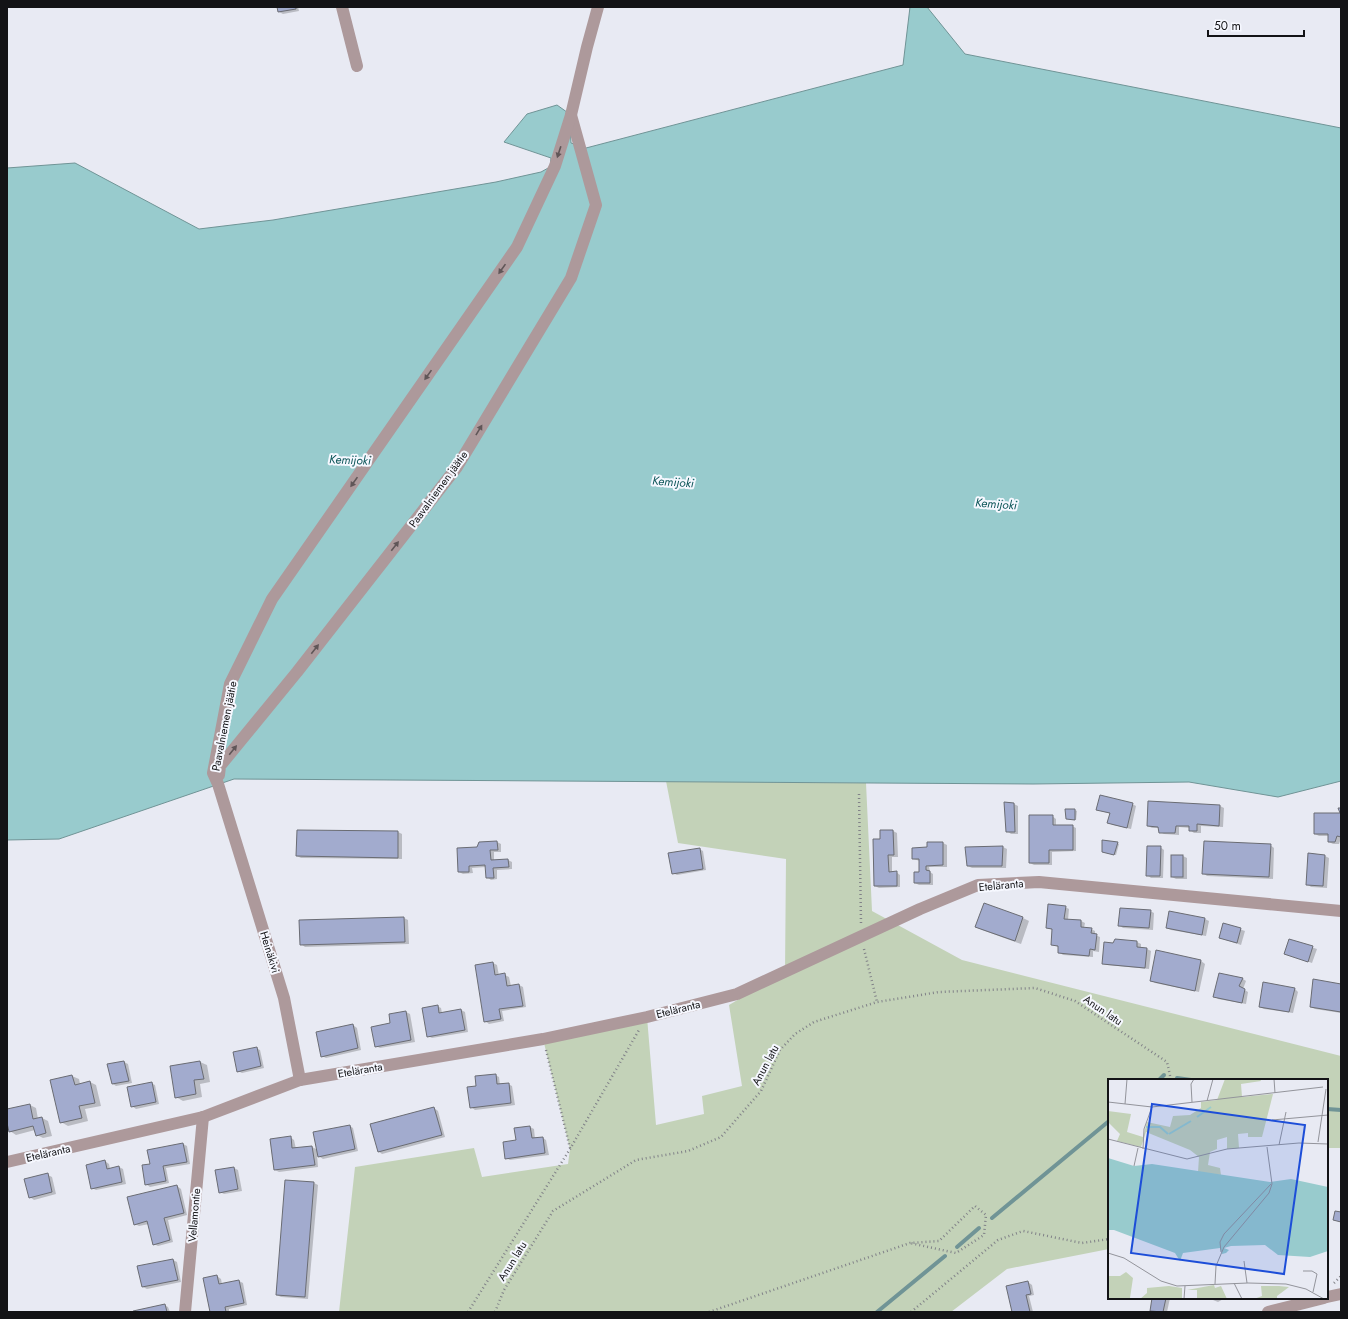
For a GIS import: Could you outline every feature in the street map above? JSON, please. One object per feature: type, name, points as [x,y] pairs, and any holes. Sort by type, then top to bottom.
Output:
[{"type":"street","points":[[342,7],[357,66]]},
{"type":"street","name":"Paavalniemen jäätie","points":[[231,825],[213,773],[230,684],[272,599],[517,247],[555,166],[572,115],[587,47],[598,7]]},
{"type":"street","name":"Paavalniemen jäätie","points":[[218,784],[220,766],[297,672],[457,467],[571,278],[596,205],[572,115]]},
{"type":"street","name":"Heinäkivi","points":[[231,825],[284,998],[300,1080]]},
{"type":"street","name":"Eteläranta","points":[[7,1162],[203,1117],[300,1080],[543,1040],[647,1017],[737,994],[920,909],[978,885],[1039,882],[1341,911]]},
{"type":"street","name":"Vellamontie","points":[[185,1312],[203,1117]]},
{"type":"street","points":[[1328,1297],[1341,1294]]},
{"type":"street","points":[[1268,1312],[1320,1299]]},
{"type":"path","points":[[859,794],[861,937],[877,1002]]},
{"type":"path","name":"Anun latu","points":[[495,1312],[504,1290],[553,1211],[636,1160],[688,1151],[721,1137],[761,1091],[780,1050],[795,1034],[814,1022],[877,1002],[939,992],[1036,988],[1075,1001],[1167,1062],[1171,1079]]},
{"type":"path","points":[[468,1312],[570,1149],[647,1017]]},
{"type":"path","points":[[543,1040],[570,1149]]},
{"type":"path","points":[[709,1312],[910,1243],[939,1241],[975,1206],[986,1215],[984,1235],[956,1252],[910,1243]]},
{"type":"path","points":[[910,1312],[998,1240],[1023,1231],[1082,1244],[1108,1239]]},
{"type":"green space","points":[[666,781],[866,783],[872,911],[962,960],[1341,1056],[1341,1148],[1328,1148],[1328,1079],[1108,1079],[1108,1249],[1007,1269],[951,1312],[339,1312],[355,1167],[474,1148],[482,1177],[568,1164],[570,1149],[543,1039],[647,1017],[656,1125],[704,1114],[702,1096],[742,1086],[729,1005],[785,972],[786,859],[678,843]]},
{"type":"water","name":"Kemijoki","points":[[910,7],[927,7],[965,54],[1341,128],[1341,781],[1278,797],[1189,782],[1033,784],[234,779],[59,839],[7,840],[7,168],[75,163],[199,229],[273,220],[496,182],[541,172],[550,167],[551,158],[504,142],[527,114],[557,105],[571,115],[571,143],[586,148],[903,65]]},
{"type":"building","points":[[277,7],[296,7],[296,9],[278,12]]},
{"type":"building","points":[[1100,795],[1133,803],[1127,828],[1107,823],[1110,813],[1096,810]]},
{"type":"building","points":[[1148,801],[1220,805],[1219,826],[1197,824],[1197,831],[1189,831],[1189,826],[1176,826],[1175,833],[1159,833],[1158,827],[1147,826]]},
{"type":"building","points":[[1004,802],[1014,803],[1015,832],[1006,832]]},
{"type":"building","points":[[1338,808],[1341,808],[1341,837],[1337,836],[1335,842],[1328,842],[1328,834],[1314,834],[1314,813],[1340,813]]},
{"type":"building","points":[[1065,809],[1075,809],[1075,820],[1066,819]]},
{"type":"building","points":[[1029,815],[1053,815],[1053,825],[1073,825],[1073,850],[1049,850],[1049,863],[1029,863]]},
{"type":"building","points":[[297,830],[398,831],[398,858],[296,856]]},
{"type":"building","points":[[880,830],[893,830],[894,855],[888,855],[889,872],[897,871],[897,886],[874,886],[873,839],[880,839]]},
{"type":"building","points":[[1102,840],[1118,842],[1114,855],[1102,852]]},
{"type":"building","points":[[497,841],[498,850],[490,850],[491,860],[508,859],[509,867],[493,868],[494,878],[486,878],[485,865],[469,866],[469,872],[458,872],[457,848],[477,847],[479,842]]},
{"type":"building","points":[[1204,841],[1271,844],[1269,877],[1202,874]]},
{"type":"building","points":[[927,842],[943,842],[943,865],[926,866],[926,870],[930,871],[930,883],[914,883],[914,872],[919,872],[919,859],[912,859],[912,848],[927,847]]},
{"type":"building","points":[[1003,846],[1002,866],[967,866],[965,847]]},
{"type":"building","points":[[1147,846],[1161,846],[1160,876],[1146,876]]},
{"type":"building","points":[[700,848],[703,869],[672,874],[668,853]]},
{"type":"building","points":[[1308,853],[1325,855],[1323,886],[1306,885]]},
{"type":"building","points":[[1171,855],[1183,855],[1183,877],[1171,877]]},
{"type":"building","points":[[984,903],[1023,917],[1015,941],[975,927]]},
{"type":"building","points":[[1048,904],[1066,906],[1064,919],[1081,920],[1081,927],[1092,928],[1091,933],[1097,934],[1095,950],[1090,949],[1089,956],[1058,953],[1058,946],[1051,945],[1052,929],[1046,928]]},
{"type":"building","points":[[1120,908],[1151,910],[1149,928],[1118,926]]},
{"type":"building","points":[[1169,911],[1205,918],[1202,935],[1166,928]]},
{"type":"building","points":[[404,917],[405,942],[300,945],[299,920]]},
{"type":"building","points":[[1223,923],[1241,928],[1237,943],[1219,938]]},
{"type":"building","points":[[1115,939],[1137,941],[1137,947],[1147,948],[1145,968],[1102,964],[1104,942],[1113,943]]},
{"type":"building","points":[[1289,939],[1313,946],[1308,962],[1284,954]]},
{"type":"building","points":[[1156,950],[1201,960],[1195,991],[1150,981]]},
{"type":"building","points":[[493,962],[495,975],[505,973],[507,986],[519,984],[523,1006],[499,1009],[501,1019],[484,1022],[475,965]]},
{"type":"building","points":[[1219,973],[1243,978],[1239,986],[1245,989],[1242,1003],[1213,997]]},
{"type":"building","points":[[1313,979],[1341,984],[1341,1012],[1310,1007]]},
{"type":"building","points":[[1263,982],[1295,988],[1289,1012],[1259,1007]]},
{"type":"building","points":[[438,1005],[439,1013],[461,1009],[465,1030],[427,1037],[422,1008]]},
{"type":"building","points":[[406,1011],[411,1040],[375,1047],[371,1027],[390,1023],[389,1014]]},
{"type":"building","points":[[353,1024],[358,1048],[321,1057],[316,1032]]},
{"type":"building","points":[[257,1047],[261,1066],[237,1072],[233,1052]]},
{"type":"building","points":[[124,1061],[129,1081],[112,1084],[107,1064]]},
{"type":"building","points":[[200,1061],[204,1079],[194,1080],[196,1094],[175,1098],[170,1066]]},
{"type":"building","points":[[496,1074],[497,1084],[509,1083],[511,1103],[470,1108],[467,1087],[476,1086],[475,1076]]},
{"type":"building","points":[[72,1075],[75,1085],[90,1081],[95,1103],[79,1106],[82,1118],[60,1123],[50,1080]]},
{"type":"building","points":[[152,1082],[156,1102],[131,1107],[127,1087]]},
{"type":"building","points":[[30,1104],[33,1119],[42,1117],[46,1133],[36,1136],[33,1126],[9,1132],[7,1123],[7,1109]]},
{"type":"building","points":[[434,1107],[442,1135],[378,1152],[370,1124]]},
{"type":"building","points":[[350,1125],[355,1149],[318,1157],[313,1132]]},
{"type":"building","points":[[530,1126],[532,1138],[543,1137],[545,1153],[505,1159],[503,1142],[516,1140],[514,1128]]},
{"type":"building","points":[[291,1136],[292,1148],[312,1146],[315,1165],[274,1170],[270,1139]]},
{"type":"building","points":[[183,1143],[187,1162],[163,1166],[166,1181],[145,1185],[142,1165],[150,1164],[147,1150]]},
{"type":"building","points":[[105,1160],[107,1169],[119,1166],[122,1182],[91,1189],[86,1165]]},
{"type":"building","points":[[234,1167],[238,1189],[219,1193],[215,1170]]},
{"type":"building","points":[[48,1173],[52,1192],[29,1198],[24,1179]]},
{"type":"building","points":[[285,1180],[314,1182],[305,1297],[276,1295]]},
{"type":"building","points":[[177,1185],[184,1213],[164,1218],[170,1240],[153,1245],[147,1221],[134,1225],[127,1197]]},
{"type":"building","points":[[1335,1211],[1341,1212],[1341,1222],[1333,1220]]},
{"type":"building","points":[[173,1259],[178,1280],[142,1287],[137,1266]]},
{"type":"building","points":[[217,1275],[219,1284],[239,1280],[244,1303],[225,1307],[226,1312],[210,1312],[203,1278]]},
{"type":"building","points":[[1028,1281],[1031,1294],[1026,1295],[1030,1312],[1012,1312],[1006,1286]]},
{"type":"building","points":[[1152,1299],[1166,1299],[1163,1312],[1150,1311]]},
{"type":"building","points":[[165,1304],[167,1312],[133,1311]]},
{"type":"waterway","points":[[1160,1079],[1164,1075]]},
{"type":"waterway","points":[[1177,1078],[1184,1079]]},
{"type":"waterway","points":[[1328,1109],[1341,1110]]},
{"type":"waterway","points":[[992,1218],[1108,1122]]},
{"type":"waterway","points":[[957,1247],[979,1228]]},
{"type":"waterway","points":[[877,1312],[945,1256]]}]
